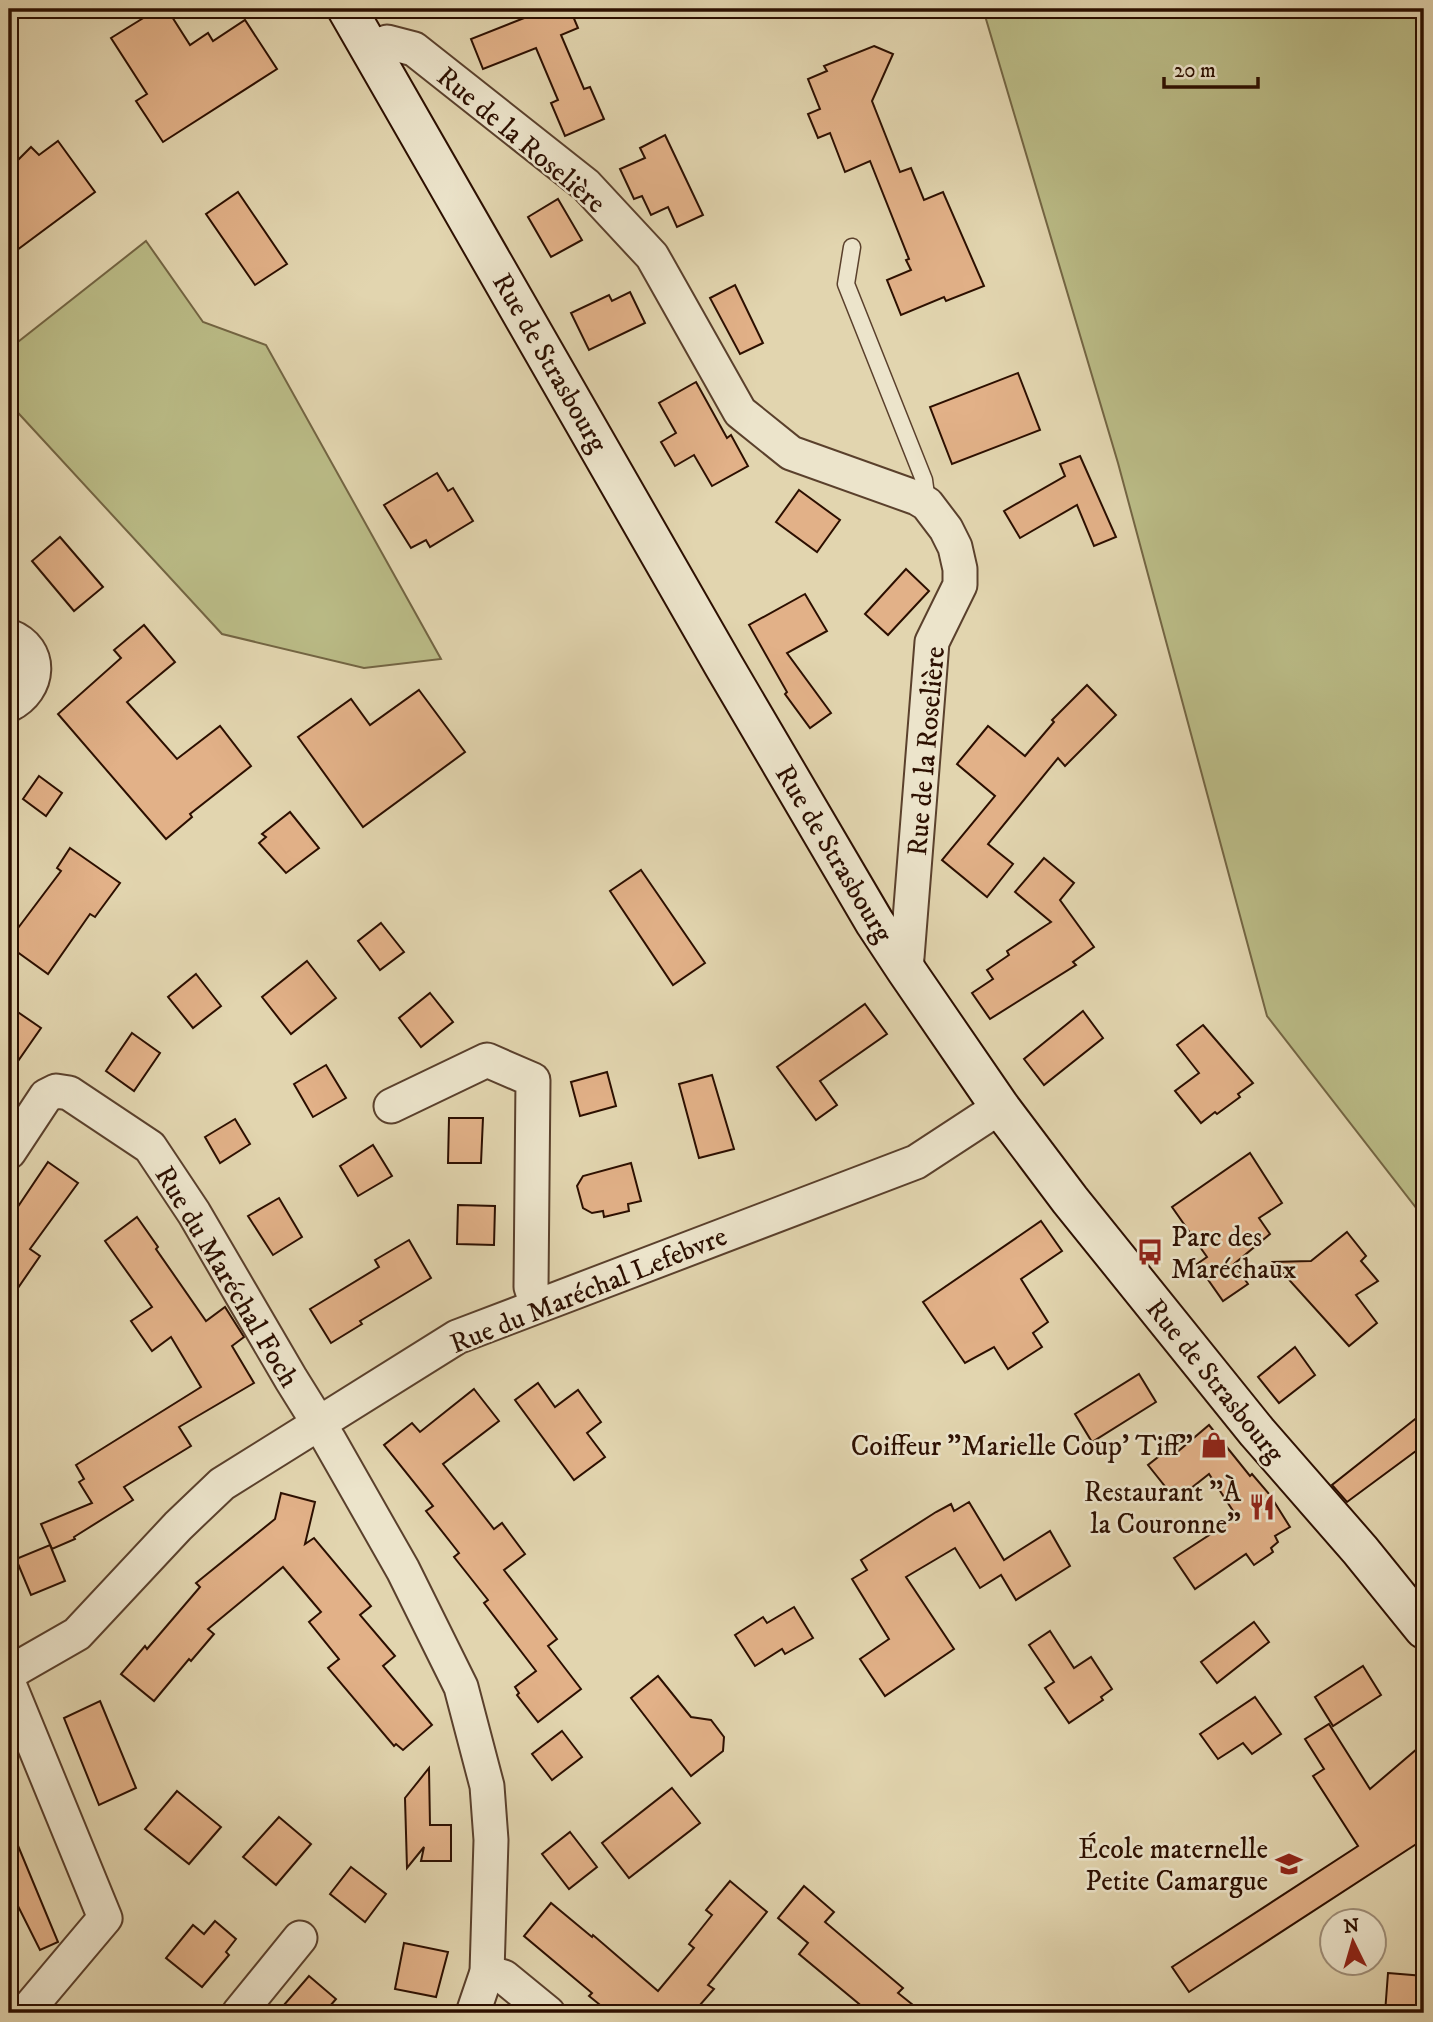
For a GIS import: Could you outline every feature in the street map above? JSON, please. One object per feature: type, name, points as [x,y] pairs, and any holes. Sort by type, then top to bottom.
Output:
[{"type":"main road","name":"Rue de Strasbourg","points":[[346,9],[724,666],[906,971],[1000,1107],[1070,1200],[1257,1432],[1360,1550],[1424,1629]]},
{"type":"street","name":"Rue de la Roselière","points":[[370,50],[387,42],[414,49],[586,186],[652,256],[740,412],[791,453],[928,504],[946,529],[955,547],[960,585],[932,642],[906,971]]},
{"type":"street","points":[[9,636],[23,644],[30,654],[33,666],[29,689],[9,705]]},
{"type":"street","points":[[391,1106],[487,1060],[533,1080],[531,1287],[537,1305]]},
{"type":"street","name":"Rue du Maréchal Foch","points":[[9,1152],[46,1096],[56,1091],[69,1093],[149,1147],[194,1213],[318,1422]]},
{"type":"street","name":"Rue du Maréchal Lefebvre","points":[[9,1673],[77,1634],[178,1526],[222,1484],[457,1338],[537,1305],[916,1162],[1000,1107]]},
{"type":"street","points":[[318,1422],[404,1570],[461,1687],[487,1786],[491,1840],[487,1972],[473,2013]]},
{"type":"street","points":[[9,1684],[105,1918],[25,2013]]},
{"type":"street","points":[[239,2013],[300,1938]]},
{"type":"street","points":[[487,1972],[504,1977],[548,2013]]},
{"type":"street","points":[[9,2007],[16,2013]]},
{"type":"lane","name":"Rue de la Roselière","points":[[852,247],[846,284],[924,480],[928,504]]},
{"type":"green space","points":[[983,9],[1424,9],[1424,1218],[1267,1016],[1118,463]]},
{"type":"green space","points":[[146,241],[203,322],[266,345],[441,659],[364,668],[222,634],[9,403],[9,349]]},
{"type":"building","points":[[158,9],[167,9],[190,45],[208,33],[213,41],[245,20],[277,69],[163,142],[136,101],[147,94],[111,38]]},
{"type":"building","points":[[547,9],[570,9],[578,28],[561,35],[584,89],[590,87],[604,119],[565,136],[551,103],[558,100],[536,48],[483,69],[471,39]]},
{"type":"building","points":[[874,46],[893,54],[872,101],[900,172],[911,168],[924,200],[943,192],[984,286],[946,301],[944,297],[901,315],[887,280],[911,270],[906,260],[909,259],[870,161],[845,172],[830,133],[818,138],[808,114],[820,109],[808,79],[827,71],[824,66]]},
{"type":"building","points":[[665,135],[703,215],[677,227],[668,207],[651,215],[642,196],[634,199],[620,169],[645,158],[640,148]]},
{"type":"building","points":[[58,141],[95,192],[9,256],[9,169],[31,147],[39,155]]},
{"type":"building","points":[[238,192],[287,264],[255,285],[206,214]]},
{"type":"building","points":[[558,199],[582,240],[551,257],[528,217]]},
{"type":"building","points":[[735,285],[763,343],[740,354],[710,298]]},
{"type":"building","points":[[630,292],[645,323],[589,350],[571,313],[609,295],[612,301]]},
{"type":"building","points":[[1018,373],[1040,430],[952,464],[930,407]]},
{"type":"building","points":[[696,382],[727,438],[731,435],[748,466],[712,486],[694,455],[675,466],[661,442],[676,433],[659,403]]},
{"type":"building","points":[[1080,456],[1116,537],[1094,546],[1077,505],[1020,538],[1004,511],[1065,476],[1060,464]]},
{"type":"building","points":[[437,473],[448,491],[453,488],[473,521],[430,547],[426,540],[411,548],[384,505]]},
{"type":"building","points":[[799,490],[840,520],[817,552],[776,522]]},
{"type":"building","points":[[60,537],[103,587],[74,611],[32,561]]},
{"type":"building","points":[[906,569],[929,591],[888,635],[865,614]]},
{"type":"building","points":[[805,594],[827,631],[787,653],[831,713],[810,728],[785,694],[787,692],[749,625]]},
{"type":"building","points":[[144,625],[175,662],[127,702],[177,759],[220,726],[251,766],[190,814],[192,817],[166,839],[58,714],[121,658],[114,650]]},
{"type":"building","points":[[1087,685],[1116,715],[1065,766],[1058,758],[988,844],[1013,864],[987,897],[942,860],[995,796],[957,764],[988,726],[1025,756],[1054,722],[1052,720]]},
{"type":"building","points":[[419,690],[465,752],[363,827],[298,737],[351,699],[370,725]]},
{"type":"building","points":[[39,776],[62,793],[46,816],[23,799]]},
{"type":"building","points":[[290,812],[319,848],[286,873],[259,843],[266,837],[262,834]]},
{"type":"building","points":[[70,848],[120,883],[95,917],[90,914],[48,974],[9,946],[9,940],[61,871],[57,868]]},
{"type":"building","points":[[1044,858],[1074,883],[1060,900],[1094,947],[1073,962],[1076,965],[990,1019],[972,993],[993,979],[987,970],[1009,955],[1007,951],[1051,922],[1015,892]]},
{"type":"building","points":[[641,870],[705,963],[673,985],[610,891]]},
{"type":"building","points":[[381,923],[404,952],[380,970],[358,941]]},
{"type":"building","points":[[307,961],[336,998],[291,1034],[262,997]]},
{"type":"building","points":[[196,974],[221,1006],[193,1028],[168,997]]},
{"type":"building","points":[[430,993],[453,1022],[421,1047],[399,1018]]},
{"type":"building","points":[[865,1004],[887,1034],[820,1081],[837,1105],[816,1120],[777,1067]]},
{"type":"building","points":[[9,1006],[41,1028],[9,1074]]},
{"type":"building","points":[[1083,1011],[1103,1038],[1044,1085],[1024,1059]]},
{"type":"building","points":[[1203,1025],[1253,1083],[1238,1094],[1240,1097],[1201,1123],[1175,1091],[1199,1073],[1177,1045]]},
{"type":"building","points":[[132,1033],[160,1053],[134,1091],[106,1071]]},
{"type":"building","points":[[326,1065],[346,1098],[313,1117],[294,1084]]},
{"type":"building","points":[[607,1072],[616,1106],[580,1116],[571,1082]]},
{"type":"building","points":[[712,1075],[734,1149],[699,1158],[679,1084]]},
{"type":"building","points":[[449,1118],[483,1118],[481,1163],[448,1163]]},
{"type":"building","points":[[235,1119],[250,1144],[220,1163],[205,1137]]},
{"type":"building","points":[[373,1145],[392,1176],[358,1196],[340,1166]]},
{"type":"building","points":[[1250,1153],[1282,1203],[1259,1218],[1270,1234],[1234,1264],[1248,1284],[1223,1301],[1197,1264],[1207,1257],[1172,1207]]},
{"type":"building","points":[[48,1162],[78,1183],[30,1249],[40,1256],[9,1301],[9,1220]]},
{"type":"building","points":[[631,1163],[641,1201],[628,1204],[629,1211],[604,1217],[603,1211],[592,1213],[583,1208],[577,1186],[583,1176]]},
{"type":"building","points":[[279,1198],[302,1237],[273,1255],[248,1216]]},
{"type":"building","points":[[458,1205],[495,1206],[494,1245],[457,1244]]},
{"type":"building","points":[[137,1217],[206,1321],[225,1307],[244,1337],[232,1346],[254,1383],[179,1427],[191,1446],[124,1487],[133,1500],[74,1537],[75,1539],[52,1549],[41,1524],[92,1503],[79,1482],[84,1479],[76,1465],[201,1387],[171,1337],[152,1351],[131,1321],[152,1307],[105,1241]]},
{"type":"building","points":[[1041,1221],[1062,1251],[1021,1279],[1048,1322],[1033,1333],[1042,1347],[1008,1369],[994,1347],[965,1363],[923,1302]]},
{"type":"building","points":[[1347,1232],[1366,1256],[1361,1261],[1378,1281],[1356,1295],[1377,1323],[1349,1346],[1273,1262],[1311,1261]]},
{"type":"building","points":[[409,1240],[431,1278],[360,1321],[362,1324],[331,1343],[310,1309],[379,1267],[375,1260]]},
{"type":"building","points":[[1295,1347],[1315,1375],[1279,1403],[1258,1377]]},
{"type":"building","points":[[1139,1374],[1156,1402],[1092,1442],[1075,1414]]},
{"type":"building","points":[[538,1383],[555,1407],[578,1390],[601,1422],[587,1433],[605,1457],[574,1480],[515,1400]]},
{"type":"building","points":[[474,1389],[499,1421],[443,1464],[494,1529],[502,1523],[525,1554],[504,1570],[557,1639],[548,1646],[581,1689],[538,1722],[517,1695],[519,1693],[515,1687],[536,1671],[484,1603],[488,1600],[454,1557],[459,1553],[426,1511],[433,1506],[384,1445],[412,1423],[420,1432]]},
{"type":"building","points":[[1424,1412],[1424,1445],[1347,1502],[1332,1485]]},
{"type":"building","points":[[1209,1425],[1250,1476],[1252,1474],[1270,1495],[1290,1527],[1275,1536],[1278,1542],[1271,1548],[1273,1552],[1254,1565],[1246,1554],[1195,1589],[1174,1558],[1237,1517],[1209,1474],[1176,1500],[1148,1465],[1171,1447],[1176,1453]]},
{"type":"building","points":[[281,1493],[315,1502],[305,1544],[314,1538],[371,1606],[360,1615],[395,1656],[383,1666],[432,1725],[403,1750],[396,1744],[394,1746],[328,1668],[339,1659],[309,1622],[321,1612],[283,1567],[208,1629],[214,1634],[154,1701],[121,1674],[145,1646],[147,1649],[200,1587],[196,1583],[275,1519]]},
{"type":"building","points":[[969,1502],[1004,1560],[1050,1531],[1070,1566],[1016,1600],[1001,1575],[980,1588],[955,1548],[906,1577],[954,1649],[885,1696],[860,1659],[889,1639],[852,1579],[867,1570],[861,1560],[936,1512],[951,1504],[954,1511]]},
{"type":"building","points":[[50,1545],[65,1581],[31,1595],[16,1559]]},
{"type":"building","points":[[794,1607],[813,1638],[785,1654],[782,1649],[755,1666],[735,1635],[763,1617],[767,1623]]},
{"type":"building","points":[[1254,1622],[1269,1642],[1217,1683],[1201,1662]]},
{"type":"building","points":[[1050,1631],[1074,1668],[1091,1657],[1112,1689],[1101,1697],[1103,1700],[1069,1723],[1045,1688],[1054,1682],[1029,1645]]},
{"type":"building","points":[[1363,1666],[1381,1695],[1333,1726],[1315,1697]]},
{"type":"building","points":[[658,1676],[691,1717],[711,1720],[724,1737],[723,1751],[691,1776],[631,1698]]},
{"type":"building","points":[[1255,1697],[1281,1734],[1252,1754],[1243,1743],[1218,1759],[1200,1734]]},
{"type":"building","points":[[100,1701],[136,1788],[99,1805],[64,1718]]},
{"type":"building","points":[[1329,1724],[1370,1789],[1424,1743],[1424,1839],[1189,1992],[1172,1967],[1358,1846],[1313,1776],[1324,1769],[1305,1739]]},
{"type":"building","points":[[562,1731],[582,1757],[552,1780],[532,1754]]},
{"type":"building","points":[[429,1768],[430,1825],[451,1825],[451,1861],[421,1861],[424,1847],[407,1868],[405,1798]]},
{"type":"building","points":[[672,1788],[700,1823],[629,1878],[602,1843]]},
{"type":"building","points":[[177,1791],[221,1827],[189,1864],[145,1829]]},
{"type":"building","points":[[279,1817],[311,1844],[276,1885],[243,1857]]},
{"type":"building","points":[[9,1824],[58,1942],[40,1950],[18,1906],[9,1910]]},
{"type":"building","points":[[570,1832],[597,1867],[569,1889],[542,1854]]},
{"type":"building","points":[[351,1867],[386,1894],[365,1922],[330,1894]]},
{"type":"building","points":[[730,1881],[767,1912],[708,1985],[714,1989],[693,2013],[610,2013],[589,1996],[592,1993],[524,1936],[551,1903],[658,1991],[694,1948],[689,1944],[712,1915],[706,1910]]},
{"type":"building","points":[[804,1886],[834,1912],[825,1922],[903,1988],[898,1993],[923,2013],[870,2013],[799,1954],[808,1943],[778,1918]]},
{"type":"building","points":[[215,1921],[236,1939],[226,1952],[229,1955],[202,1987],[166,1958],[193,1925],[204,1934]]},
{"type":"building","points":[[404,1943],[448,1952],[436,1997],[395,1989]]},
{"type":"building","points":[[1388,1973],[1424,1976],[1424,2013],[1385,2013]]},
{"type":"building","points":[[309,1976],[336,1999],[324,2013],[277,2013]]},
{"type":"place","name":"Parc des Maréchaux","points":[[1150,1252]]},
{"type":"place","name":"Coiffeur \"Marielle Coup' Tiff\"","points":[[1214,1445]]},
{"type":"place","name":"Restaurant \"À la Couronne\"","points":[[1262,1507]]},
{"type":"place","name":"École maternelle Petite Camargue","points":[[1289,1864]]}]
